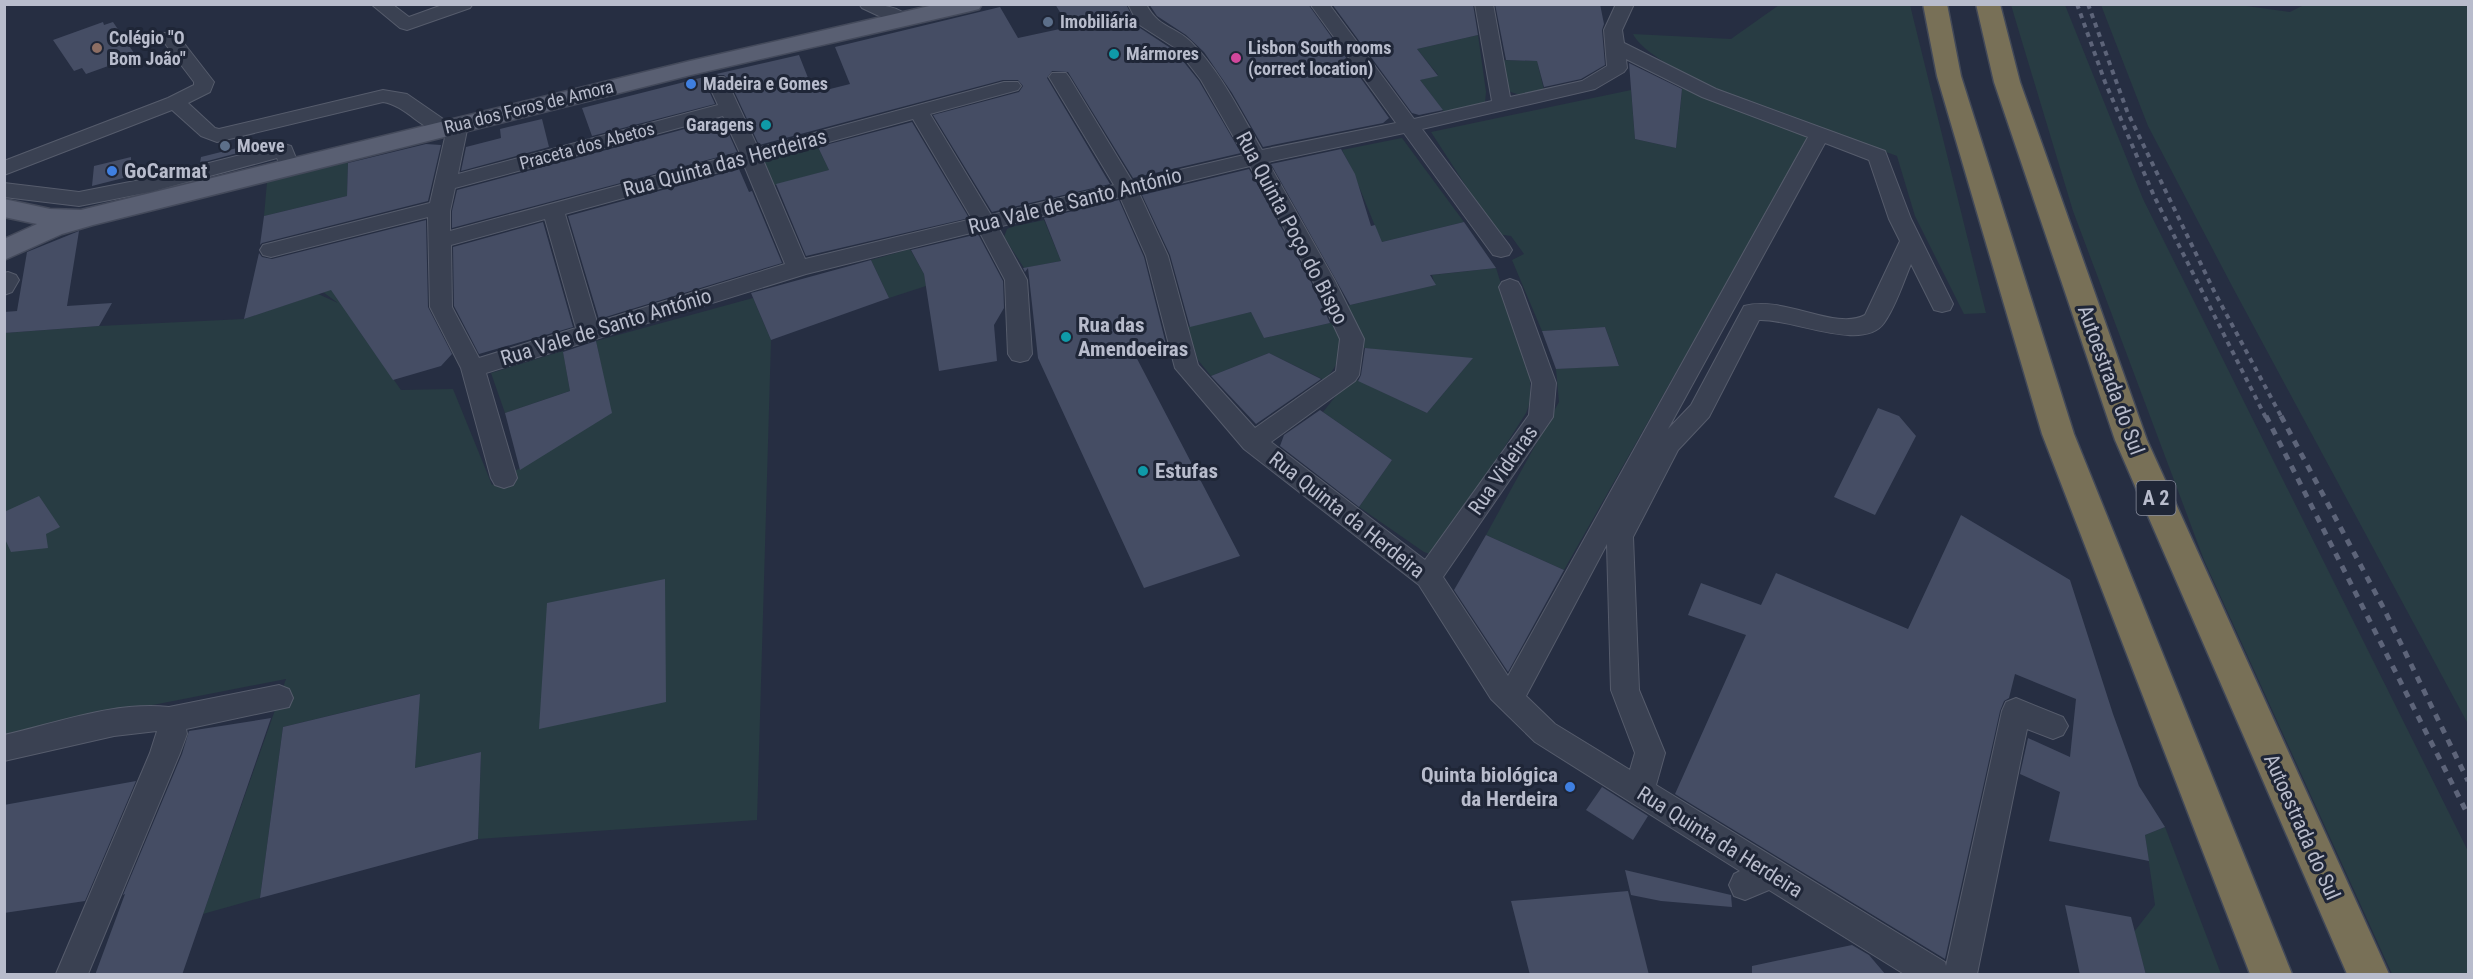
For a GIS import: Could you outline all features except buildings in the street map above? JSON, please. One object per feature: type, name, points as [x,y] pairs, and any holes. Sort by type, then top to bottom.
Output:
[{"type":"highway","points":[[1935,4],[1949,76],[2058,434],[2271,975]]},
{"type":"highway","name":"Autoestrada do Sul","points":[[1988,4],[2007,82],[2131,441],[2368,975]]},
{"type":"main road","name":"Rua dos Foros de Amora","points":[[88,217],[287,159],[450,127],[690,68],[971,4]]},
{"type":"main road","points":[[15,210],[50,218],[88,217]]},
{"type":"main road","points":[[9,249],[22,238],[30,224],[15,210]]},
{"type":"main road","points":[[9,249],[52,228],[88,217]]},
{"type":"street","points":[[380,4],[407,24],[464,4]]},
{"type":"street","points":[[868,4],[903,20]]},
{"type":"street","name":"Rua Quinta Poço do Bispo","points":[[1137,4],[1145,20],[1184,45],[1210,79],[1324,281],[1352,339],[1347,375],[1253,442]]},
{"type":"street","points":[[1319,4],[1501,250]]},
{"type":"street","points":[[1484,4],[1502,105]]},
{"type":"street","name":"Rua Vale de Santo António","points":[[473,368],[798,268],[1256,158],[1588,86],[1617,68],[1613,30],[1625,4]]},
{"type":"street","points":[[4,169],[175,102],[203,88],[204,82],[169,37]]},
{"type":"street","points":[[1615,46],[1709,93],[1878,156],[1900,219],[1942,304]]},
{"type":"street","name":"Rua Quinta da Herdeira","points":[[1059,77],[1126,188],[1157,256],[1187,368],[1253,442],[1428,577],[1501,690],[1545,733],[1639,791],[1758,879],[1933,975]]},
{"type":"street","points":[[717,81],[752,156],[798,268]]},
{"type":"street","name":"Rua Quinta das Herdeiras","points":[[440,241],[1011,86]]},
{"type":"street","points":[[175,102],[208,132],[217,136],[383,96],[400,98],[450,127],[440,207],[441,307],[473,368],[504,478]]},
{"type":"street","name":"Praceta dos Abetos","points":[[444,184],[729,108]]},
{"type":"street","points":[[918,111],[986,224],[1016,280],[1020,354]]},
{"type":"street","points":[[4,190],[79,199],[287,159],[284,120]]},
{"type":"street","points":[[1510,699],[1642,454],[1820,134]]},
{"type":"street","points":[[271,250],[440,207]]},
{"type":"street","points":[[553,210],[589,333]]},
{"type":"street","points":[[1639,791],[1650,753],[1625,690],[1620,537],[1669,444],[1700,411],[1752,312],[1774,311],[1841,327],[1859,328],[1874,320],[1911,241]]},
{"type":"street","name":"Rua Videiras","points":[[1428,577],[1541,417],[1544,383],[1510,287]]},
{"type":"street","points":[[4,748],[140,719],[158,717],[169,720],[279,698]]},
{"type":"street","points":[[1961,975],[2016,711],[2053,726]]},
{"type":"street","points":[[72,975],[165,753],[172,734],[169,720]]},
{"type":"shaded area","points":[[2232,4],[2290,12],[2306,4],[2468,5],[2468,724],[2148,126],[2101,5]]},
{"type":"shaded area","points":[[1779,5],[1910,5],[1986,313],[1964,314],[1915,216],[1897,156],[1796,121],[1712,87],[1676,69],[1649,51],[1633,34],[1731,39]]},
{"type":"shaded area","points":[[2011,5],[2065,5],[2143,199],[2468,851],[2468,974],[2392,974],[2204,560],[2073,211]]},
{"type":"shaded area","points":[[1478,35],[1486,92],[1485,102],[1479,106],[1445,113],[1420,80],[1438,75],[1417,49]]},
{"type":"shaded area","points":[[1502,60],[1537,61],[1544,90],[1520,95],[1508,91]]},
{"type":"shaded area","points":[[1683,81],[1811,134],[1564,570],[1486,535],[1559,402],[1556,369],[1619,365],[1605,327],[1542,331],[1512,260],[1524,254],[1511,236],[1497,234],[1431,132],[1631,90],[1635,139],[1676,148]]},
{"type":"shaded area","points":[[1402,138],[1464,222],[1382,242],[1342,150]]},
{"type":"shaded area","points":[[817,145],[829,170],[772,186],[760,161]]},
{"type":"shaded area","points":[[348,162],[347,196],[264,216],[267,182]]},
{"type":"shaded area","points":[[1044,220],[1061,261],[1024,268],[1004,237],[1007,229]]},
{"type":"shaded area","points":[[910,249],[924,274],[926,286],[889,298],[871,260]]},
{"type":"shaded area","points":[[1496,268],[1530,376],[1530,402],[1526,413],[1439,550],[1430,554],[1359,507],[1392,460],[1323,412],[1351,377],[1427,413],[1472,359],[1364,348],[1362,336],[1346,306],[1435,285],[1432,275]]},
{"type":"shaded area","points":[[326,279],[401,390],[453,389],[492,485],[611,413],[596,341],[753,298],[771,340],[757,820],[478,839],[481,752],[415,768],[419,694],[283,727],[260,898],[203,914],[286,679],[5,734],[5,333],[244,319],[318,294],[338,303],[323,292]]},
{"type":"shaded area","points":[[1251,312],[1264,338],[1334,322],[1340,338],[1340,353],[1330,374],[1324,380],[1269,353],[1211,376],[1198,360],[1187,327]]},
{"type":"shaded area","points":[[563,351],[570,391],[505,413],[491,373]]},
{"type":"shaded area","points":[[2165,827],[2221,974],[2146,974],[2134,932],[2155,905],[2145,835]]},
{"type":"railway","points":[[2077,4],[2105,82],[2154,196],[2266,418]]},
{"type":"railway","points":[[2088,4],[2127,111],[2215,293],[2282,418]]},
{"type":"railway","points":[[2266,416],[2468,815]]},
{"type":"railway","points":[[2281,416],[2384,609],[2468,781]]},
{"type":"place","name":"Imobiliária","points":[[1048,22]]},
{"type":"place","name":"Colégio \"O Bom João\"","points":[[97,48]]},
{"type":"place","name":"Mármores","points":[[1114,54]]},
{"type":"place","name":"Lisbon South rooms (correct location)","points":[[1236,58]]},
{"type":"place","name":"Madeira e Gomes","points":[[691,84]]},
{"type":"place","name":"Garagens","points":[[766,125]]},
{"type":"place","name":"Moeve","points":[[225,146]]},
{"type":"place","name":"GoCarmat","points":[[112,171]]},
{"type":"place","name":"Rua das Amendoeiras","points":[[1066,337]]},
{"type":"place","name":"Estufas","points":[[1143,471]]},
{"type":"place","name":"Quinta biológica da Herdeira","points":[[1570,787]]}]
